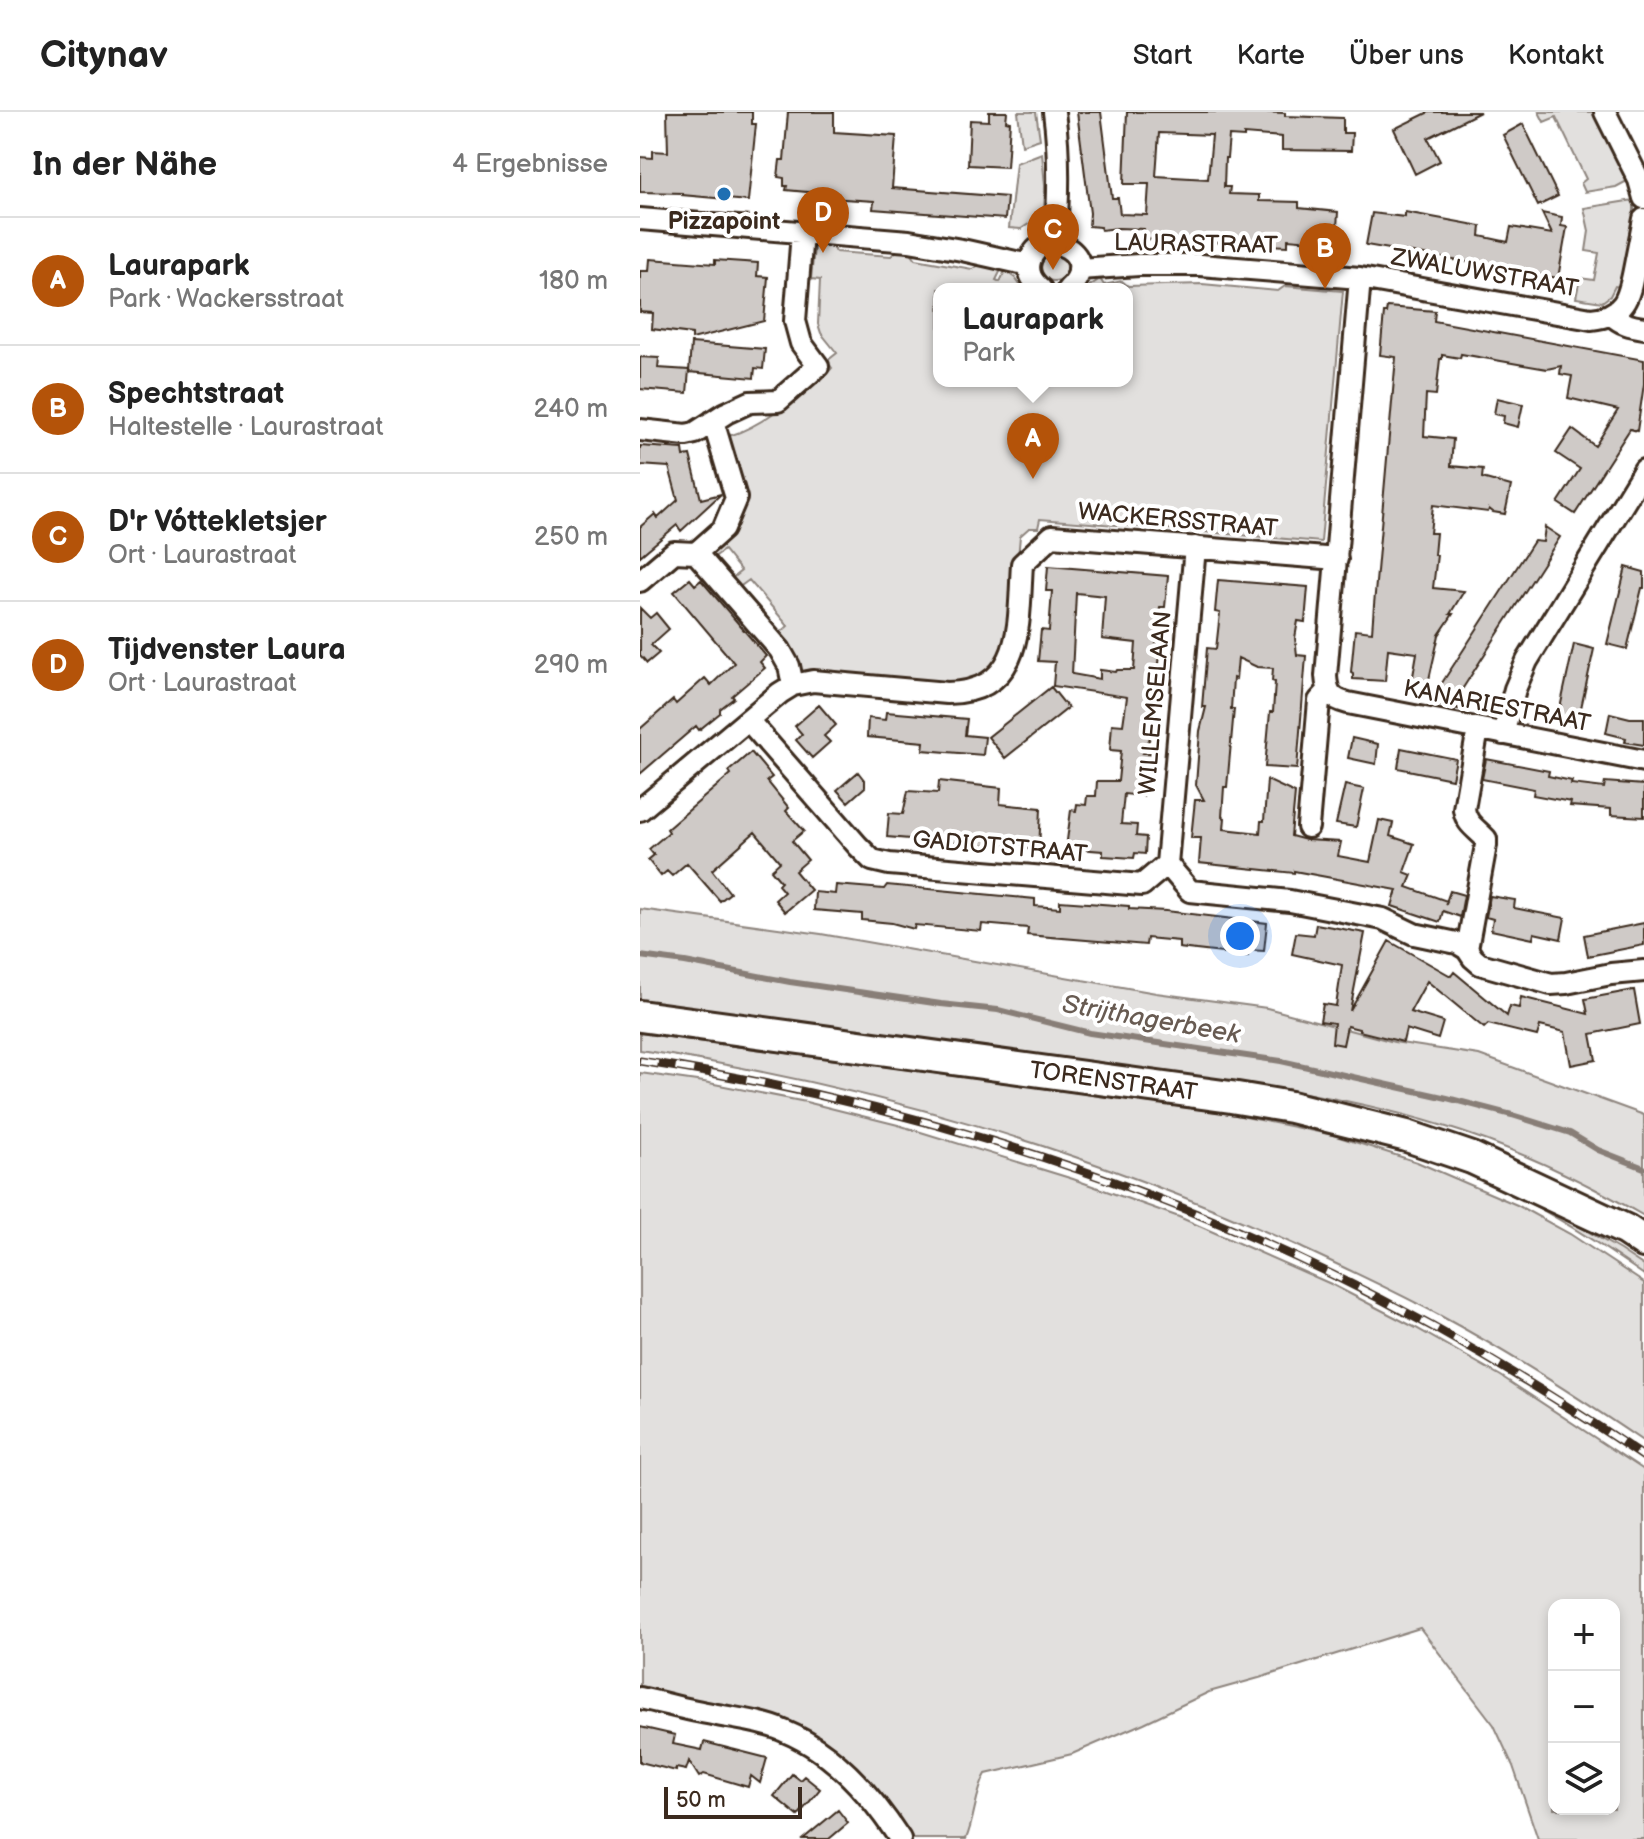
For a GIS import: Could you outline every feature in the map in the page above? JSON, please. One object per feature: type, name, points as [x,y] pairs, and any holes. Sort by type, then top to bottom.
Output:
[{"type":"street","points":[[1054,112],[1059,155],[1055,243]]},
{"type":"street","points":[[1605,112],[1639,180],[1644,198]]},
{"type":"street","points":[[640,219],[909,241],[1029,265]]},
{"type":"street","points":[[1612,315],[1628,296],[1644,219]]},
{"type":"street","points":[[640,430],[686,435],[700,432],[713,421],[750,402],[778,401],[818,366],[801,343],[795,321],[802,233]]},
{"type":"street","points":[[1035,283],[1029,265],[1033,256],[1039,248],[1055,243],[1065,245],[1078,260],[1079,269],[1073,283]]},
{"type":"street","name":"LAURASTRAAT","points":[[1079,269],[1200,265],[1360,278]]},
{"type":"street","points":[[1308,827],[1319,701],[1334,696],[1326,676],[1360,278]]},
{"type":"street","name":"ZWALUWSTRAAT","points":[[1360,278],[1591,319],[1612,315],[1627,325],[1644,328]]},
{"type":"street","points":[[640,581],[674,552],[696,553],[723,529],[736,498],[713,421]]},
{"type":"street","points":[[1503,734],[1515,689],[1527,661],[1644,470]]},
{"type":"street","name":"WACKERSSTRAAT","points":[[793,685],[813,681],[960,693],[987,683],[1011,658],[1018,620],[1022,564],[1052,536],[1337,559]]},
{"type":"street","name":"WILLEMSELAAN","points":[[1167,864],[1195,547]]},
{"type":"street","points":[[640,810],[768,702],[793,685],[789,666],[780,650],[696,553]]},
{"type":"street","name":"KANARIESTRAAT","points":[[1334,696],[1478,729],[1644,761]]},
{"type":"street","name":"GADIOTSTRAAT","points":[[748,720],[872,860],[889,864],[1142,885],[1167,864]]},
{"type":"street","points":[[1467,949],[1486,845],[1486,839],[1469,824],[1464,809],[1478,729]]},
{"type":"street","points":[[1167,864],[1190,891],[1290,901],[1383,919],[1414,934],[1457,943],[1480,964],[1551,984],[1644,971]]},
{"type":"street","name":"TORENSTRAAT","points":[[640,1016],[1291,1107],[1407,1136],[1472,1158],[1626,1230],[1644,1242]]},
{"type":"street","name":"TORENSTRAAT","points":[[1570,1205],[1644,1259]]},
{"type":"street","points":[[640,1698],[765,1724],[804,1740],[858,1785],[900,1839]]},
{"type":"shaded area","points":[[1018,112],[1036,112],[1040,139],[1022,145]]},
{"type":"shaded area","points":[[1539,112],[1596,112],[1629,180],[1616,187],[1585,192],[1581,183],[1586,179],[1556,117],[1544,122]]},
{"type":"shaded area","points":[[1042,153],[1044,214],[1021,229],[1009,228],[1016,163]]},
{"type":"shaded area","points":[[1634,200],[1634,217],[1621,287],[1615,286],[1610,296],[1602,302],[1576,298],[1580,278],[1594,280],[1599,253],[1586,251],[1589,231],[1584,208]]},
{"type":"shaded area","points":[[830,244],[836,252],[891,256],[898,250],[910,251],[916,259],[972,269],[981,264],[1000,268],[996,280],[1000,282],[1005,271],[1015,278],[1019,283],[933,283],[933,387],[1133,387],[1133,286],[1202,284],[1278,291],[1285,286],[1343,291],[1321,542],[1204,532],[1202,527],[1194,527],[1191,531],[1040,519],[1038,528],[1029,528],[1020,536],[1012,623],[998,666],[965,686],[799,676],[778,635],[788,626],[749,580],[738,588],[731,579],[741,571],[724,550],[713,558],[709,552],[745,495],[729,436],[765,419],[819,376],[822,379],[832,368],[827,361],[837,353],[821,333],[818,324],[820,280],[811,279],[814,248]]},
{"type":"shaded area","points":[[1054,255],[1063,259],[1067,268],[1063,277],[1054,281],[1045,277],[1041,268],[1045,259]]},
{"type":"shaded area","points":[[640,909],[821,934],[1156,993],[1267,1008],[1394,1042],[1479,1055],[1644,1115],[1644,1216],[1570,1176],[1519,1153],[1440,1125],[1348,1101],[1207,1078],[640,1000]]},
{"type":"shaded area","points":[[640,1033],[1226,1113],[1333,1135],[1417,1162],[1517,1205],[1570,1234],[1644,1283],[1644,1442],[1543,1376],[1439,1315],[1218,1211],[1057,1151],[894,1102],[810,1082],[640,1050]]},
{"type":"shaded area","points":[[640,1073],[806,1102],[898,1125],[1073,1179],[1179,1217],[1331,1284],[1416,1328],[1501,1376],[1644,1470],[1644,1839],[1538,1839],[1513,1766],[1494,1725],[1420,1628],[1209,1692],[1072,1754],[986,1774],[966,1839],[908,1839],[829,1746],[801,1727],[640,1690]]},
{"type":"shaded area","points":[[1402,1150],[1440,1159],[1556,1213],[1644,1266],[1644,1275],[1524,1200],[1467,1174]]},
{"type":"building","points":[[667,112],[752,112],[752,124],[756,124],[748,201],[682,193],[640,192],[640,157],[653,158],[653,151],[668,152]]},
{"type":"building","points":[[788,112],[834,112],[834,132],[896,136],[892,188],[1007,197],[1005,219],[873,209],[874,201],[829,198],[829,194],[786,190],[784,178],[778,177],[780,160],[784,160]]},
{"type":"building","points":[[989,112],[1007,112],[1006,121],[1010,122],[1007,167],[968,165],[970,120],[989,121]]},
{"type":"building","points":[[1077,112],[1101,112],[1112,198],[1118,198],[1120,214],[1147,215],[1149,184],[1124,184],[1127,112],[1260,112],[1343,118],[1343,133],[1352,133],[1351,151],[1282,150],[1282,137],[1229,136],[1225,158],[1224,187],[1230,187],[1229,194],[1259,195],[1259,201],[1299,202],[1299,208],[1338,212],[1336,243],[1288,239],[1288,246],[1144,239],[1144,229],[1101,230],[1100,227],[1089,226]],"holes":[[[1159,133],[1212,135],[1208,179],[1156,176]]]},
{"type":"building","points":[[1429,112],[1480,112],[1428,138],[1440,161],[1415,174],[1394,129]]},
{"type":"building","points":[[1523,124],[1558,196],[1538,206],[1503,135]]},
{"type":"building","points":[[1405,212],[1481,226],[1480,236],[1508,242],[1511,227],[1552,234],[1542,213],[1562,217],[1561,226],[1567,227],[1558,278],[1366,245],[1372,213],[1405,217]]},
{"type":"building","points":[[650,259],[715,264],[715,260],[758,263],[757,276],[768,277],[764,321],[692,339],[692,334],[652,329],[653,313],[640,312],[640,271],[649,271]]},
{"type":"building","points":[[1387,307],[1435,311],[1434,321],[1644,360],[1637,431],[1630,429],[1575,514],[1558,503],[1580,469],[1556,453],[1572,429],[1595,446],[1618,410],[1568,398],[1572,376],[1560,374],[1561,366],[1547,369],[1461,354],[1460,358],[1442,355],[1436,395],[1426,394],[1424,436],[1453,439],[1451,466],[1483,469],[1482,478],[1511,486],[1505,514],[1489,509],[1488,512],[1433,505],[1430,533],[1436,533],[1434,555],[1437,555],[1433,588],[1464,591],[1439,635],[1428,684],[1412,682],[1417,653],[1388,649],[1385,681],[1353,679],[1351,672],[1355,630],[1372,632],[1396,357],[1380,355]]},
{"type":"building","points":[[691,343],[765,349],[763,369],[755,368],[754,378],[689,372]]},
{"type":"building","points":[[640,357],[659,358],[658,368],[689,370],[687,393],[640,389]]},
{"type":"building","points":[[1497,398],[1523,404],[1518,427],[1503,423],[1504,416],[1494,414]]},
{"type":"building","points":[[640,446],[683,449],[684,456],[690,455],[701,499],[721,494],[681,531],[677,525],[640,556],[640,527],[655,514],[658,518],[678,500],[669,467],[640,465]]},
{"type":"building","points":[[1545,527],[1560,537],[1461,691],[1458,709],[1438,705],[1438,689],[1534,541],[1543,542]]},
{"type":"building","points":[[1048,566],[1168,576],[1165,607],[1160,607],[1156,643],[1161,643],[1158,674],[1147,698],[1157,698],[1154,729],[1143,753],[1152,753],[1149,783],[1144,783],[1143,796],[1124,794],[1121,824],[1137,825],[1136,836],[1146,837],[1145,854],[1135,853],[1134,858],[1103,856],[1103,851],[1066,848],[1071,810],[1076,811],[1077,804],[1086,805],[1087,796],[1096,796],[1097,781],[1118,781],[1121,751],[1110,750],[1112,724],[1123,725],[1127,697],[1053,686],[1055,662],[1038,661],[1041,630],[1049,631],[1052,591],[1046,591]],"holes":[[[1076,593],[1105,596],[1102,639],[1136,643],[1134,670],[1100,670],[1100,679],[1072,674]]]},
{"type":"building","points":[[1626,567],[1644,572],[1644,588],[1627,649],[1607,644]]},
{"type":"building","points":[[690,579],[695,585],[701,580],[766,656],[760,662],[765,668],[732,696],[734,698],[720,709],[720,713],[699,730],[696,726],[640,774],[640,729],[673,700],[676,704],[705,678],[711,685],[734,663],[674,592]]},
{"type":"building","points":[[1218,580],[1308,587],[1305,622],[1298,621],[1295,638],[1297,655],[1306,656],[1297,769],[1265,767],[1270,712],[1273,712],[1273,668],[1257,667],[1238,658],[1236,679],[1233,678],[1231,709],[1234,709],[1227,787],[1224,787],[1224,829],[1260,833],[1267,780],[1295,793],[1291,836],[1341,842],[1338,856],[1370,862],[1379,820],[1393,823],[1390,836],[1414,844],[1404,872],[1412,875],[1407,887],[1446,901],[1450,891],[1464,895],[1460,917],[1443,911],[1440,922],[1392,906],[1397,890],[1294,871],[1199,863],[1201,838],[1191,838],[1195,800],[1204,800],[1196,785],[1200,731],[1206,707],[1202,707],[1207,648],[1216,649],[1220,613],[1215,612]]},
{"type":"building","points":[[640,608],[650,618],[656,613],[669,629],[651,645],[659,653],[647,663],[640,655]]},
{"type":"building","points":[[1574,644],[1594,649],[1577,726],[1557,722]]},
{"type":"building","points":[[1051,687],[1068,708],[1005,758],[988,737]]},
{"type":"building","points":[[819,705],[836,725],[824,736],[830,742],[812,758],[796,740],[802,734],[795,726]]},
{"type":"building","points":[[886,712],[967,719],[965,735],[985,737],[983,755],[923,750],[924,742],[867,737],[868,718],[885,720]]},
{"type":"building","points":[[1610,713],[1644,718],[1644,745],[1625,742],[1626,738],[1606,733]]},
{"type":"building","points":[[1352,738],[1378,744],[1376,764],[1348,758]]},
{"type":"building","points":[[1401,748],[1456,759],[1452,779],[1398,768]]},
{"type":"building","points":[[751,752],[772,777],[767,781],[789,808],[786,811],[804,831],[792,841],[808,860],[795,871],[811,890],[785,912],[775,900],[784,892],[778,885],[781,882],[771,870],[780,862],[755,832],[712,870],[730,893],[720,901],[687,863],[672,876],[667,871],[661,876],[648,860],[654,855],[649,849],[669,832],[667,829],[731,774],[729,771]]},
{"type":"building","points":[[1486,759],[1549,771],[1548,776],[1572,781],[1571,784],[1604,788],[1605,782],[1644,785],[1644,817],[1611,815],[1611,809],[1570,806],[1571,802],[1533,795],[1534,789],[1482,779]]},
{"type":"building","points":[[858,772],[865,781],[865,787],[848,802],[837,790]]},
{"type":"building","points":[[939,781],[1001,788],[1000,804],[1041,808],[1039,850],[887,837],[889,813],[903,814],[908,791],[938,793]]},
{"type":"building","points":[[1345,785],[1364,789],[1356,827],[1336,824]]},
{"type":"building","points":[[836,885],[884,889],[887,885],[1035,899],[1035,906],[1060,908],[1060,901],[1129,906],[1129,909],[1267,923],[1264,951],[1248,950],[1248,956],[1179,948],[1179,941],[1147,938],[1146,945],[1027,935],[1028,928],[982,924],[981,931],[915,925],[914,929],[862,920],[862,914],[814,910],[815,892],[835,894]]},
{"type":"building","points":[[1490,896],[1515,900],[1514,908],[1565,918],[1561,939],[1534,933],[1533,939],[1491,930],[1493,919],[1486,917]]},
{"type":"building","points":[[1644,923],[1644,945],[1588,956],[1584,935]]},
{"type":"building","points":[[1316,924],[1365,933],[1350,1011],[1389,941],[1451,976],[1454,972],[1507,1016],[1510,1006],[1519,1008],[1521,997],[1588,1014],[1585,999],[1634,990],[1640,1024],[1591,1034],[1596,1060],[1571,1065],[1565,1032],[1540,1026],[1537,1036],[1488,1024],[1484,1028],[1427,981],[1410,1012],[1443,1022],[1438,1039],[1406,1029],[1403,1042],[1347,1026],[1343,1045],[1332,1043],[1334,1023],[1320,1021],[1323,1004],[1336,1006],[1342,965],[1292,954],[1296,933],[1314,935]]},
{"type":"building","points":[[640,1727],[675,1735],[673,1744],[702,1750],[704,1742],[767,1758],[760,1783],[751,1776],[748,1787],[704,1774],[699,1777],[689,1761],[686,1770],[676,1768],[676,1771],[640,1762]]},
{"type":"building","points":[[792,1774],[800,1780],[804,1776],[820,1789],[798,1816],[774,1796]]},
{"type":"building","points":[[838,1810],[848,1823],[829,1839],[803,1839]]},
{"type":"waterway","name":"Strijthagerbeek","points":[[640,956],[790,982],[998,1010],[1090,1033],[1281,1061],[1512,1115],[1570,1133],[1598,1150],[1644,1168]]},
{"type":"railway","points":[[640,1061],[729,1076],[906,1117],[1080,1170],[1166,1201],[1249,1236],[1412,1315],[1530,1383],[1644,1457]]},
{"type":"place","name":"Pizzapoint","points":[[724,194]]},
{"type":"place","name":"Tijdvenster Laura","points":[[823,253]]},
{"type":"place","name":"D'r Vóttekletsjer","points":[[1053,270]]},
{"type":"place","name":"Spechtstraat","points":[[1325,289]]},
{"type":"place","name":"Laurapark","points":[[1033,479]]}]
